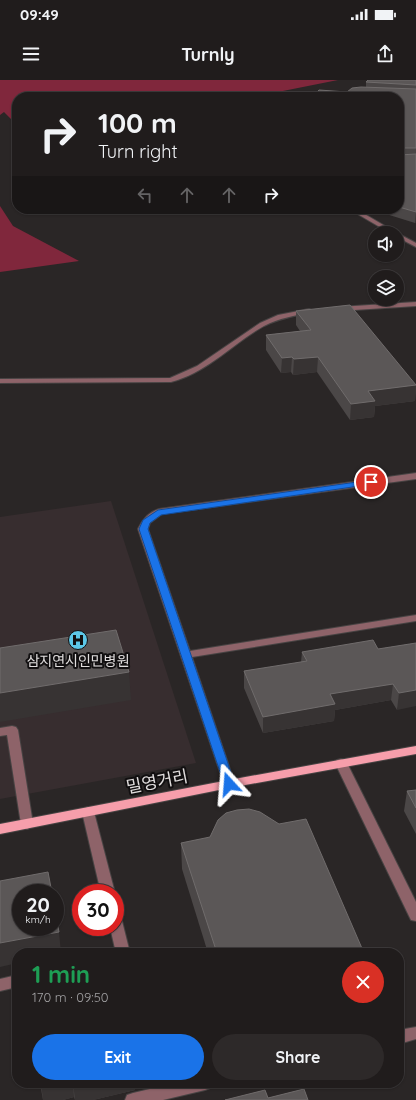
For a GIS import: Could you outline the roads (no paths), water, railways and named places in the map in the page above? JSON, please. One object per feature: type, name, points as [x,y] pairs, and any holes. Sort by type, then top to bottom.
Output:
[{"type":"main road","name":"밀영거리","points":[[0,829],[229,784],[416,750]]},
{"type":"street","points":[[361,214],[382,226]]},
{"type":"street","points":[[404,239],[416,245]]},
{"type":"street","points":[[334,309],[416,304]]},
{"type":"street","points":[[0,381],[152,382],[171,380],[196,371],[258,326],[277,318],[318,310]]},
{"type":"street","points":[[229,784],[143,529],[146,522],[158,512],[416,476]]},
{"type":"street","points":[[186,655],[416,618]]},
{"type":"street","points":[[0,732],[12,730],[27,824]]},
{"type":"street","points":[[341,764],[416,916]]},
{"type":"street","points":[[88,812],[106,884]]},
{"type":"street","points":[[119,936],[122,948]]},
{"type":"street","points":[[0,985],[12,982]]},
{"type":"street","points":[[404,1036],[416,1033]]},
{"type":"street","points":[[133,1100],[184,1088]]},
{"type":"place","name":"삼지연시인민병원","points":[[78,640]]}]
